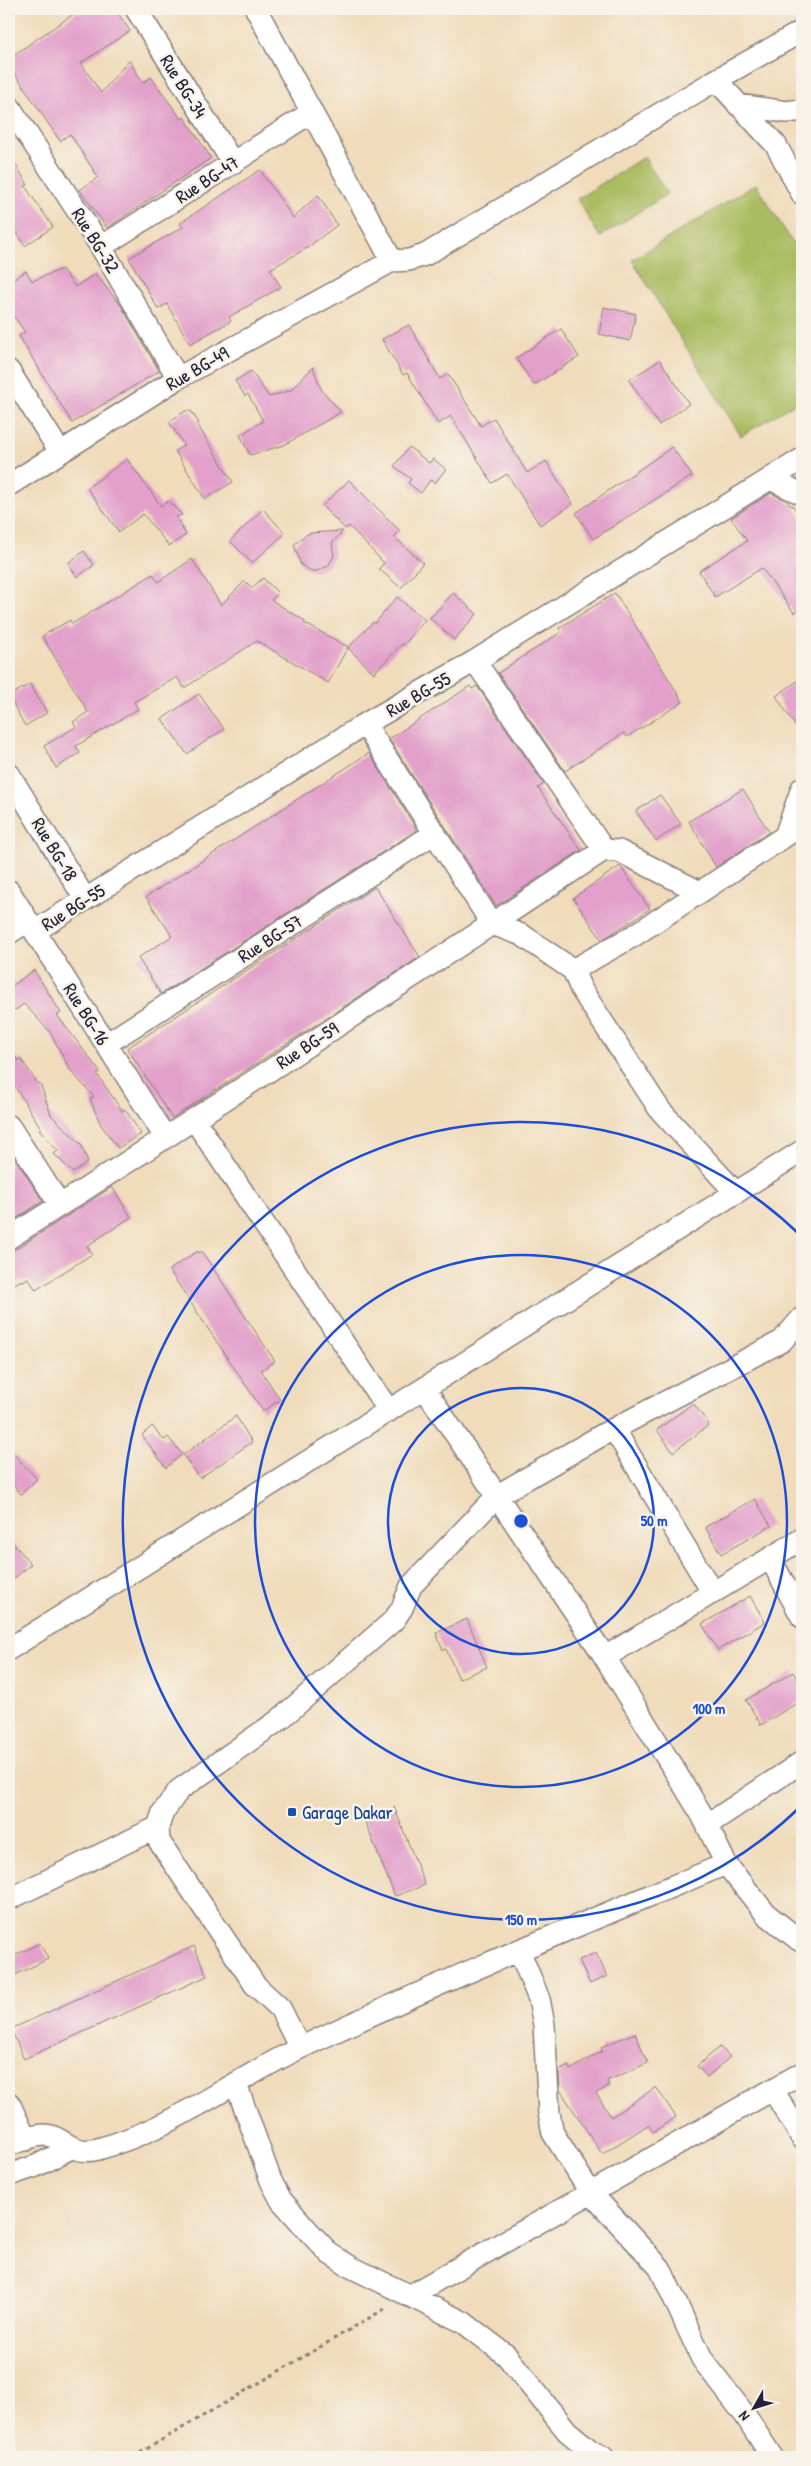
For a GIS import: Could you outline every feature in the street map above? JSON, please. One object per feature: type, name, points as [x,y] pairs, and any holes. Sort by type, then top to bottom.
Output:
[{"type":"street","name":"Rue BG-34","points":[[136,9],[233,163]]},
{"type":"street","points":[[256,9],[392,261],[408,260],[425,255],[716,80],[802,31]]},
{"type":"street","points":[[716,80],[776,145],[802,168]]},
{"type":"street","points":[[738,105],[787,112],[802,110]]},
{"type":"street","name":"Rue BG-32","points":[[9,106],[101,247],[178,378]]},
{"type":"street","name":"Rue BG-47","points":[[101,247],[312,112]]},
{"type":"street","points":[[776,145],[802,194]]},
{"type":"street","name":"Rue BG-49","points":[[9,484],[178,378],[392,261]]},
{"type":"street","points":[[9,371],[60,452]]},
{"type":"street","name":"Rue BG-55","points":[[9,932],[31,926],[85,899],[365,724],[475,661],[802,459]]},
{"type":"street","points":[[770,479],[802,494]]},
{"type":"street","points":[[475,661],[604,850],[619,851],[700,892]]},
{"type":"street","points":[[365,724],[492,924],[522,935],[573,970],[581,989],[660,1110],[736,1193]]},
{"type":"street","name":"Rue BG-18","points":[[9,774],[85,899]]},
{"type":"street","points":[[573,970],[636,935],[794,831],[802,788]]},
{"type":"street","name":"Rue BG-57","points":[[106,1044],[434,833]]},
{"type":"street","name":"Rue BG-59","points":[[9,1238],[604,850]]},
{"type":"street","name":"Rue BG-16","points":[[9,891],[165,1137]]},
{"type":"street","points":[[194,1119],[388,1411]]},
{"type":"street","points":[[9,1126],[60,1205]]},
{"type":"street","points":[[9,1649],[802,1151]]},
{"type":"street","points":[[300,2048],[280,2008],[255,1985],[159,1841],[158,1827],[163,1812],[180,1790],[279,1720],[394,1620],[402,1608],[411,1586],[498,1496],[614,1429],[799,1332]]},
{"type":"street","points":[[425,1388],[444,1421],[498,1496],[605,1657],[707,1825],[726,1864],[766,1914],[799,1940],[802,1940]]},
{"type":"street","points":[[614,1429],[713,1593]]},
{"type":"street","points":[[605,1657],[802,1539]]},
{"type":"street","points":[[770,1558],[802,1616]]},
{"type":"street","points":[[707,1825],[802,1762]]},
{"type":"street","points":[[9,1898],[158,1827]]},
{"type":"street","points":[[9,2103],[17,2142],[50,2135],[71,2148],[96,2150],[180,2117],[300,2048],[520,1950],[726,1864]]},
{"type":"street","points":[[520,1950],[539,1999],[544,2026],[549,2113],[554,2133],[590,2192],[660,2268],[702,2359],[745,2415],[772,2457]]},
{"type":"street","points":[[408,2296],[802,2073]]},
{"type":"street","points":[[236,2084],[271,2181],[281,2200],[330,2254],[408,2296],[463,2322],[506,2355],[567,2432],[591,2452],[602,2457]]},
{"type":"street","points":[[773,2090],[802,2138]]},
{"type":"street","points":[[9,2175],[36,2166],[71,2148]]},
{"type":"path","points":[[133,2457],[232,2397],[408,2296]]},
{"type":"green space","points":[[644,157],[667,194],[600,237],[577,199]]},
{"type":"green space","points":[[756,184],[802,258],[802,399],[741,436],[632,260]]},
{"type":"building","points":[[81,9],[115,9],[130,31],[81,63],[101,93],[129,60],[143,83],[151,77],[181,119],[184,117],[211,158],[107,228],[80,190],[98,177],[70,134],[60,141],[9,65],[9,58]]},
{"type":"building","points":[[9,154],[28,185],[25,186],[53,227],[25,246],[9,219]]},
{"type":"building","points":[[260,170],[293,218],[318,195],[337,225],[307,248],[270,269],[281,287],[229,317],[231,321],[190,344],[167,304],[158,309],[129,258],[183,227],[180,223]]},
{"type":"building","points":[[62,269],[75,287],[95,274],[120,304],[159,371],[72,423],[19,336],[25,332],[9,310],[9,282],[26,271],[32,281]]},
{"type":"building","points":[[604,307],[636,314],[630,341],[599,334]]},
{"type":"building","points":[[409,325],[440,379],[448,374],[481,426],[494,418],[527,473],[546,461],[573,504],[540,525],[507,474],[492,483],[451,416],[438,424],[407,373],[403,375],[382,339]]},
{"type":"building","points":[[561,329],[579,357],[534,385],[516,358]]},
{"type":"building","points":[[660,360],[689,404],[659,425],[629,380]]},
{"type":"building","points":[[313,367],[321,389],[341,412],[284,445],[250,455],[240,435],[263,421],[248,394],[245,396],[235,381],[251,371],[269,397],[291,390]]},
{"type":"building","points":[[185,411],[191,411],[233,482],[205,499],[175,451],[184,445],[169,422]]},
{"type":"building","points":[[409,447],[429,463],[433,459],[446,469],[435,483],[430,480],[421,493],[408,483],[411,479],[394,466]]},
{"type":"building","points":[[672,447],[692,476],[593,539],[576,513]]},
{"type":"building","points":[[127,459],[161,506],[168,501],[182,515],[176,517],[186,535],[169,546],[143,514],[119,532],[87,488]]},
{"type":"building","points":[[349,480],[400,531],[394,537],[423,563],[401,588],[379,569],[384,563],[349,526],[345,529],[322,506]]},
{"type":"building","points":[[771,493],[792,505],[802,518],[802,607],[794,613],[762,568],[715,597],[699,571],[747,541],[731,518]]},
{"type":"building","points":[[263,509],[285,533],[252,563],[230,541]]},
{"type":"building","points":[[343,531],[332,543],[334,556],[328,566],[317,571],[311,571],[301,565],[294,545],[304,536],[310,533]]},
{"type":"building","points":[[84,551],[94,565],[77,577],[68,563]]},
{"type":"building","points":[[192,559],[221,605],[245,581],[252,588],[263,578],[278,593],[271,600],[305,621],[304,623],[348,647],[328,683],[257,641],[184,688],[177,677],[134,702],[138,709],[76,746],[80,753],[56,768],[44,746],[76,727],[73,722],[88,712],[42,636],[70,620],[72,624],[153,574],[158,582]]},
{"type":"building","points":[[453,593],[477,614],[454,640],[430,618]]},
{"type":"building","points":[[615,593],[683,702],[627,737],[624,733],[565,771],[498,673],[561,632],[559,628]]},
{"type":"building","points":[[397,597],[425,620],[404,645],[402,644],[374,673],[348,648],[373,622],[375,623]]},
{"type":"building","points":[[802,678],[802,736],[776,696]]},
{"type":"building","points":[[30,684],[47,713],[25,726],[9,696]]},
{"type":"building","points":[[470,686],[472,689],[477,686],[544,784],[538,788],[581,850],[496,906],[389,739]]},
{"type":"building","points":[[199,694],[224,729],[187,754],[162,719]]},
{"type":"building","points":[[369,753],[417,830],[161,994],[138,958],[172,936],[146,897]]},
{"type":"building","points":[[743,789],[769,832],[716,867],[689,821]]},
{"type":"building","points":[[660,795],[681,824],[656,841],[636,811]]},
{"type":"building","points":[[620,866],[650,909],[602,940],[573,898]]},
{"type":"building","points":[[375,887],[420,957],[172,1118],[127,1048]]},
{"type":"building","points":[[34,970],[61,1013],[57,1015],[100,1072],[97,1074],[122,1111],[125,1109],[141,1134],[118,1148],[101,1125],[90,1099],[94,1097],[70,1070],[50,1032],[24,1004],[15,1010],[9,1003],[9,988]]},
{"type":"building","points":[[9,1045],[18,1061],[21,1059],[38,1084],[40,1083],[51,1115],[81,1144],[88,1162],[73,1173],[54,1154],[58,1151],[39,1129],[41,1128],[9,1077]]},
{"type":"building","points":[[9,1149],[43,1201],[9,1223]]},
{"type":"building","points":[[112,1187],[131,1217],[87,1246],[92,1254],[36,1290],[28,1278],[9,1288],[9,1250],[16,1249]]},
{"type":"building","points":[[196,1252],[202,1252],[275,1361],[261,1370],[280,1400],[263,1411],[169,1270]]},
{"type":"building","points":[[693,1403],[709,1425],[673,1452],[657,1430]]},
{"type":"building","points":[[236,1416],[252,1442],[200,1478],[183,1455]]},
{"type":"building","points":[[152,1426],[164,1440],[168,1437],[182,1454],[166,1468],[142,1435]]},
{"type":"building","points":[[9,1449],[37,1479],[21,1494],[9,1480]]},
{"type":"building","points":[[755,1499],[771,1526],[721,1554],[705,1527]]},
{"type":"building","points":[[9,1538],[31,1564],[9,1583]]},
{"type":"building","points":[[750,1596],[765,1622],[718,1650],[702,1624]]},
{"type":"building","points":[[467,1619],[487,1667],[459,1679],[446,1649],[443,1650],[436,1633]]},
{"type":"building","points":[[793,1672],[802,1688],[802,1700],[761,1725],[746,1700]]},
{"type":"building","points":[[394,1807],[425,1885],[395,1896],[364,1819]]},
{"type":"building","points":[[40,1943],[48,1959],[9,1978],[9,1958]]},
{"type":"building","points":[[194,1946],[207,1976],[24,2059],[11,2029]]},
{"type":"building","points":[[596,1953],[607,1976],[590,1984],[579,1960]]},
{"type":"building","points":[[635,2033],[648,2063],[607,2081],[609,2086],[596,2093],[611,2117],[656,2087],[676,2117],[653,2132],[648,2125],[602,2154],[560,2090],[559,2071],[568,2066],[570,2070],[602,2051],[601,2047]]},
{"type":"building","points":[[720,2047],[730,2057],[707,2077],[697,2066]]},
{"type":"place","name":"Garage Dakar","points":[[292,1812]]}]
